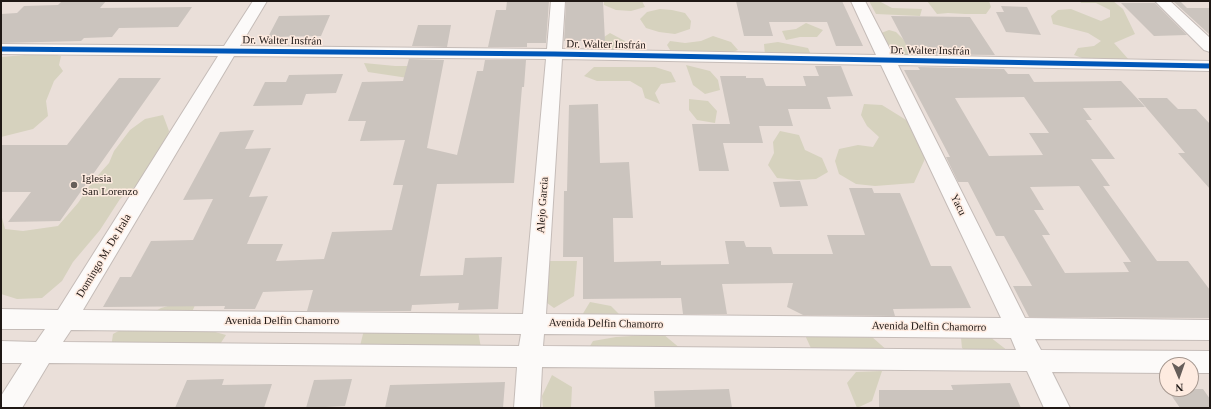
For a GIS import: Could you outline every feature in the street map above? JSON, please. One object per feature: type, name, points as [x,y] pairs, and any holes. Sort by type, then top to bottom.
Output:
[{"type":"street","name":"Domingo M. De Irala","points":[[8,408],[65,319],[260,1]]},
{"type":"street","name":"Alejo Garcia","points":[[527,408],[558,1]]},
{"type":"street","name":"Yacu","points":[[858,1],[1057,408]]},
{"type":"street","points":[[1162,1],[1210,47]]},
{"type":"street","name":"Dr. Walter Insfrán","points":[[1,49],[554,54],[1210,66]]},
{"type":"street","name":"Avenida Delfin Chamorro","points":[[1,319],[1210,330]]},
{"type":"street","points":[[1,352],[1210,362]]},
{"type":"shaded area","points":[[604,1],[642,1],[645,7],[631,11],[616,10],[604,5]]},
{"type":"shaded area","points":[[869,1],[879,1],[892,8],[922,9],[920,16],[876,14]]},
{"type":"shaded area","points":[[927,1],[989,1],[991,7],[986,14],[937,14]]},
{"type":"shaded area","points":[[1080,1],[1113,1],[1123,9],[1135,34],[1114,43],[1130,61],[1093,62],[1074,55],[1078,48],[1094,46],[1101,41],[1088,33],[1053,24],[1051,16],[1058,10],[1071,9],[1101,21],[1110,17],[1110,10],[1096,3],[1081,3]]},
{"type":"shaded area","points":[[660,9],[685,13],[691,21],[690,29],[675,34],[659,32],[646,28],[640,19],[647,12]]},
{"type":"shaded area","points":[[806,23],[823,30],[817,37],[800,37],[786,40],[782,31],[796,29]]},
{"type":"shaded area","points":[[889,30],[896,32],[918,54],[909,57],[894,54],[876,35]]},
{"type":"shaded area","points":[[610,33],[636,47],[626,52],[607,53],[589,47]]},
{"type":"shaded area","points":[[713,36],[731,42],[738,50],[727,54],[696,53],[670,50],[667,45],[670,41],[685,43],[701,41]]},
{"type":"shaded area","points":[[778,42],[808,48],[812,57],[765,55],[764,44]]},
{"type":"shaded area","points":[[48,53],[61,56],[59,65],[63,71],[54,81],[46,101],[48,116],[33,129],[1,137],[1,57]]},
{"type":"shaded area","points":[[364,63],[412,66],[408,78],[368,72]]},
{"type":"shaded area","points":[[686,65],[710,71],[718,80],[720,90],[705,94],[693,85]]},
{"type":"shaded area","points":[[594,67],[655,67],[671,72],[676,82],[661,84],[655,93],[660,104],[645,98],[642,88],[630,81],[597,81],[584,76]]},
{"type":"shaded area","points":[[689,99],[708,101],[717,111],[715,123],[697,120],[689,110]]},
{"type":"shaded area","points":[[864,104],[882,105],[911,123],[926,154],[914,183],[875,186],[856,184],[839,174],[835,161],[839,149],[858,145],[873,147],[879,137],[867,126],[861,115]]},
{"type":"shaded area","points":[[163,115],[169,131],[166,142],[137,185],[120,199],[100,230],[73,262],[62,281],[42,298],[17,299],[1,294],[1,214],[5,229],[23,231],[58,226],[78,203],[92,182],[109,163],[114,151],[130,130],[145,119]]},
{"type":"shaded area","points":[[780,131],[799,135],[805,150],[822,158],[828,172],[816,179],[797,180],[777,178],[768,165],[774,153],[773,142]]},
{"type":"shaded area","points":[[550,261],[577,261],[574,296],[554,308],[536,295],[539,277]]},
{"type":"shaded area","points":[[186,301],[195,305],[187,324],[226,335],[213,355],[110,355],[113,334],[161,308]]},
{"type":"shaded area","points":[[590,302],[611,306],[623,318],[579,320]]},
{"type":"shaded area","points":[[364,330],[408,334],[478,331],[481,348],[359,350]]},
{"type":"shaded area","points":[[804,333],[871,336],[889,352],[815,357]]},
{"type":"shaded area","points":[[663,334],[681,349],[584,356],[593,341],[616,337]]},
{"type":"shaded area","points":[[967,334],[990,337],[1012,354],[972,357],[962,348],[961,338]]},
{"type":"shaded area","points":[[882,371],[872,401],[857,408],[847,383],[856,372]]},
{"type":"shaded area","points":[[552,375],[572,387],[571,408],[543,408],[542,396]]},
{"type":"building","points":[[62,1],[106,1],[100,8],[192,7],[178,27],[119,28],[112,37],[84,38],[81,41],[1,43],[1,14],[17,13],[24,6],[58,5]]},
{"type":"building","points":[[507,1],[549,1],[546,43],[527,43],[527,47],[488,47],[496,10],[506,10]]},
{"type":"building","points":[[566,1],[603,1],[605,41],[564,41]]},
{"type":"building","points":[[736,1],[842,1],[863,46],[836,46],[827,22],[769,22],[773,36],[744,36]]},
{"type":"building","points":[[1174,2],[1181,2],[1187,8],[1210,8],[1210,35]]},
{"type":"building","points":[[1121,3],[1155,3],[1187,35],[1154,36]]},
{"type":"building","points":[[1001,6],[1027,7],[1041,35],[1006,32],[996,12],[1004,12]]},
{"type":"building","points":[[330,15],[321,36],[268,37],[279,16]]},
{"type":"building","points":[[891,16],[970,17],[995,55],[911,54]]},
{"type":"building","points":[[418,25],[451,25],[447,47],[412,46]]},
{"type":"building","points":[[409,59],[444,60],[427,148],[457,155],[477,71],[483,71],[485,60],[526,60],[524,87],[522,87],[514,183],[437,184],[420,276],[463,275],[465,258],[502,257],[498,309],[458,310],[459,303],[412,305],[411,311],[307,311],[313,290],[263,292],[255,309],[224,309],[225,306],[103,307],[120,277],[131,277],[151,241],[193,240],[213,199],[183,200],[220,132],[254,130],[245,149],[271,148],[249,197],[268,196],[247,244],[283,244],[276,261],[324,259],[332,232],[392,230],[403,185],[393,185],[405,140],[360,141],[366,121],[348,121],[362,82],[403,81]]},
{"type":"building","points":[[815,66],[841,66],[853,96],[827,97],[831,109],[788,109],[793,126],[759,126],[763,143],[723,143],[729,171],[699,171],[692,124],[730,124],[720,76],[746,76],[746,78],[763,78],[766,86],[806,86],[803,76],[819,76]]},
{"type":"building","points":[[918,67],[1004,69],[1008,74],[1029,74],[1034,82],[1121,81],[1145,107],[1083,108],[1092,120],[1086,120],[1115,159],[1091,159],[1110,186],[1103,186],[1157,261],[1188,261],[1210,290],[1210,318],[1029,317],[1013,286],[1032,286],[1004,236],[996,236],[968,182],[958,182],[946,157],[950,157],[904,70],[920,70]],"holes":[[[1024,97],[1049,133],[1029,133],[1043,155],[989,156],[955,98]],[[1079,186],[1131,262],[1123,262],[1129,272],[1065,273],[1042,235],[1050,235],[1034,210],[1044,210],[1030,187]]]},
{"type":"building","points":[[343,74],[336,93],[306,94],[302,105],[253,106],[265,82],[286,82],[289,75]]},
{"type":"building","points":[[119,78],[161,78],[60,221],[8,222],[31,192],[1,192],[1,145],[67,145]]},
{"type":"building","points":[[1138,98],[1167,98],[1178,109],[1196,109],[1210,124],[1210,189],[1178,153],[1185,153]]},
{"type":"building","points":[[598,104],[600,163],[629,162],[633,218],[613,218],[614,262],[661,261],[661,265],[729,264],[725,241],[744,241],[746,247],[771,247],[773,254],[833,254],[827,235],[865,235],[849,188],[872,188],[874,193],[900,193],[931,266],[951,266],[971,308],[893,309],[895,316],[803,315],[787,307],[793,283],[722,284],[727,314],[683,314],[681,298],[583,299],[583,257],[563,257],[564,191],[567,191],[569,105]]},
{"type":"building","points":[[800,181],[808,206],[780,207],[773,182]]},
{"type":"building","points":[[224,379],[222,385],[272,384],[264,408],[175,408],[187,380]]},
{"type":"building","points":[[352,379],[345,406],[306,408],[314,380]]},
{"type":"building","points":[[505,382],[503,408],[385,408],[390,385]]},
{"type":"building","points":[[1010,383],[1021,408],[879,408],[879,390],[953,390],[951,385]]},
{"type":"building","points":[[729,389],[732,408],[655,408],[654,391]]},
{"type":"building","points":[[1199,389],[1203,389],[1210,399],[1210,408],[1180,408],[1172,397],[1199,397]]},
{"type":"cycle path","points":[[1,49],[554,54],[1210,66]]},
{"type":"place","name":"Iglesia San Lorenzo","points":[[74,185]]}]
